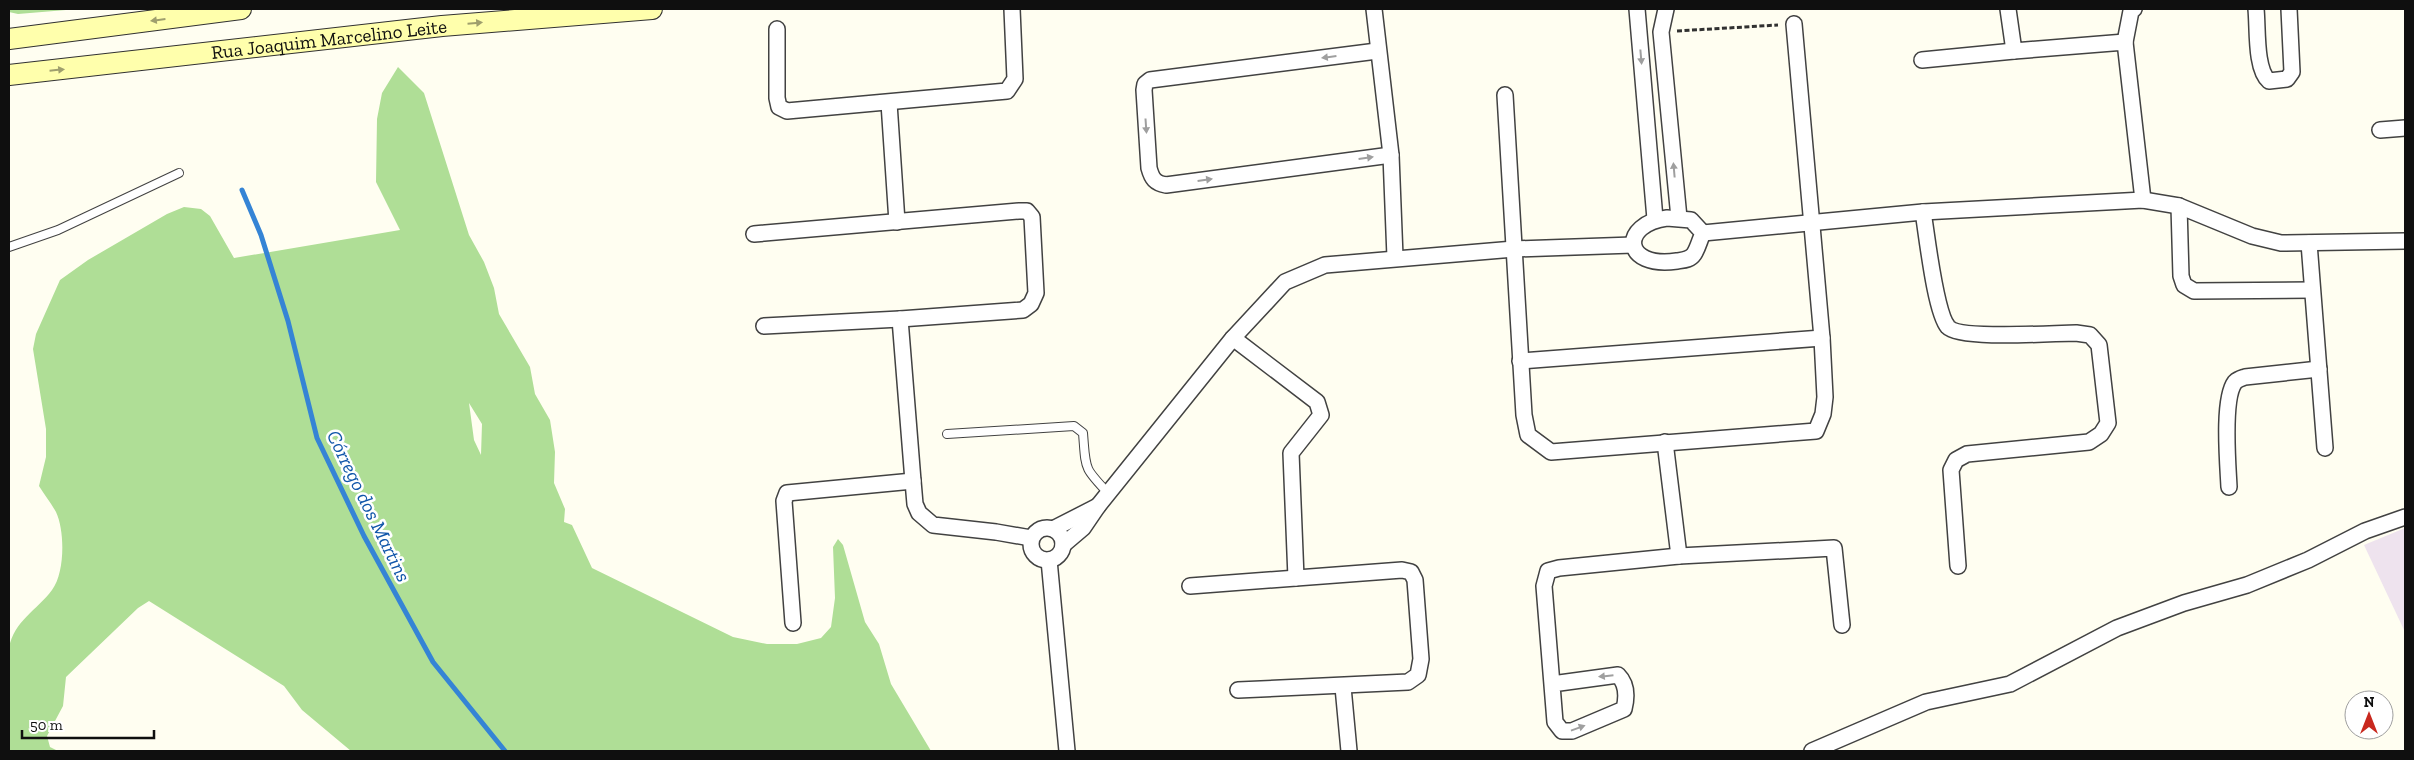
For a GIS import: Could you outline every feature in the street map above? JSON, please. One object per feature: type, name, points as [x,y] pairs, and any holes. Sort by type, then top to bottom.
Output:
[{"type":"main road","name":"Rua Joaquim Marcelino Leite","points":[[9,39],[241,9]]},
{"type":"main road","points":[[546,18],[571,9]]},
{"type":"main road","name":"Rua Joaquim Marcelino Leite","points":[[9,75],[442,26],[652,9]]},
{"type":"street","points":[[778,29],[777,98],[779,107],[787,111],[889,103],[1007,91],[1015,79],[1012,9]]},
{"type":"street","points":[[1374,9],[1377,51],[1391,155],[1396,257]]},
{"type":"street","points":[[1637,9],[1655,219]]},
{"type":"street","points":[[1666,9],[1661,32],[1679,218]]},
{"type":"street","points":[[2008,9],[2014,51]]},
{"type":"street","points":[[2134,9],[2131,11],[2125,42],[2143,200]]},
{"type":"street","points":[[2256,9],[2260,64],[2262,75],[2268,81],[2287,79],[2292,72],[2289,9]]},
{"type":"street","points":[[1505,95],[1520,362],[1524,415],[1528,435],[1552,452],[1816,431],[1823,414],[1825,397],[1822,338],[1794,24]]},
{"type":"street","points":[[1922,60],[2125,42]]},
{"type":"street","points":[[1377,51],[1150,80],[1145,84],[1144,90],[1149,168],[1152,177],[1157,183],[1166,185],[1391,155]]},
{"type":"street","points":[[889,103],[897,222]]},
{"type":"street","points":[[2380,130],[2405,128]]},
{"type":"street","points":[[1703,233],[1923,212],[2143,200],[2179,206],[2252,236],[2281,243],[2405,241]]},
{"type":"street","points":[[2179,206],[2181,276],[2184,285],[2194,291],[2312,290]]},
{"type":"street","points":[[754,234],[1027,211],[1032,217],[1036,293],[1032,304],[1023,310],[764,326]]},
{"type":"street","points":[[1923,212],[1937,294],[1943,318],[1949,328],[1967,335],[2076,332],[2090,336],[2099,345],[2108,424],[2102,434],[2089,442],[1967,454],[1956,460],[1951,470],[1958,566]]},
{"type":"street","points":[[1679,218],[1691,220],[1703,233],[1694,254],[1689,259],[1655,263],[1643,259],[1636,254],[1633,245],[1638,231],[1655,219],[1679,218]]},
{"type":"street","points":[[2309,243],[2325,448]]},
{"type":"street","points":[[900,319],[915,504],[919,513],[933,526],[996,532],[1031,544],[1038,558],[1049,560],[1059,554],[1063,545],[1083,528],[1108,493],[1233,338],[1285,282],[1325,265],[1396,257],[1514,249],[1633,245]]},
{"type":"street","points":[[1233,338],[1317,402],[1320,407],[1321,415],[1291,453],[1296,578]]},
{"type":"street","points":[[1520,362],[1822,338]]},
{"type":"street","points":[[2229,488],[2227,435],[2230,394],[2235,382],[2245,377],[2319,369]]},
{"type":"street","points":[[1665,442],[1679,556]]},
{"type":"street","points":[[793,623],[784,502],[787,493],[913,481]]},
{"type":"street","points":[[1031,544],[1038,530],[1053,529],[1098,506]]},
{"type":"street","points":[[1812,751],[1926,702],[2010,684],[2117,628],[2184,604],[2247,585],[2308,560],[2365,531],[2405,518]]},
{"type":"street","points":[[1053,529],[1060,535],[1063,545]]},
{"type":"street","points":[[1552,684],[1618,675],[1627,694],[1624,709],[1572,731],[1562,731],[1555,722],[1544,586],[1548,571],[1559,568],[1679,556],[1834,548],[1842,625]]},
{"type":"street","points":[[1049,560],[1067,751]]},
{"type":"street","points":[[1190,586],[1402,570],[1411,572],[1415,580],[1421,659],[1418,675],[1408,682],[1238,690]]},
{"type":"street","points":[[1343,686],[1349,751]]},
{"type":"lane","points":[[9,247],[58,230],[179,173]]},
{"type":"lane","points":[[947,434],[1074,426],[1083,433],[1085,466],[1108,493]]},
{"type":"path","points":[[1661,32],[1794,24]]},
{"type":"shaded area","points":[[2405,528],[2405,632],[2364,545]]},
{"type":"green space","points":[[9,9],[78,9],[18,14],[9,12]]},
{"type":"green space","points":[[398,67],[424,93],[469,235],[484,262],[494,288],[499,314],[530,367],[535,394],[550,420],[555,452],[554,483],[565,509],[564,522],[572,525],[592,568],[733,637],[767,644],[797,644],[821,638],[831,627],[835,598],[833,547],[838,539],[843,545],[865,622],[879,644],[891,684],[931,751],[351,751],[302,710],[284,686],[149,601],[138,608],[66,677],[63,706],[47,736],[50,747],[58,751],[9,751],[9,648],[21,623],[52,590],[56,583],[61,563],[62,541],[59,520],[39,486],[46,457],[46,429],[33,349],[36,334],[60,280],[88,260],[167,214],[184,207],[201,209],[210,216],[234,258],[400,230],[376,182],[377,119],[382,93]],"holes":[[[469,403],[482,424],[481,455],[474,440]]]},
{"type":"waterway","name":"Córrego dos Martins","points":[[242,190],[261,235],[288,321],[317,438],[364,536],[433,662],[505,751]]}]
